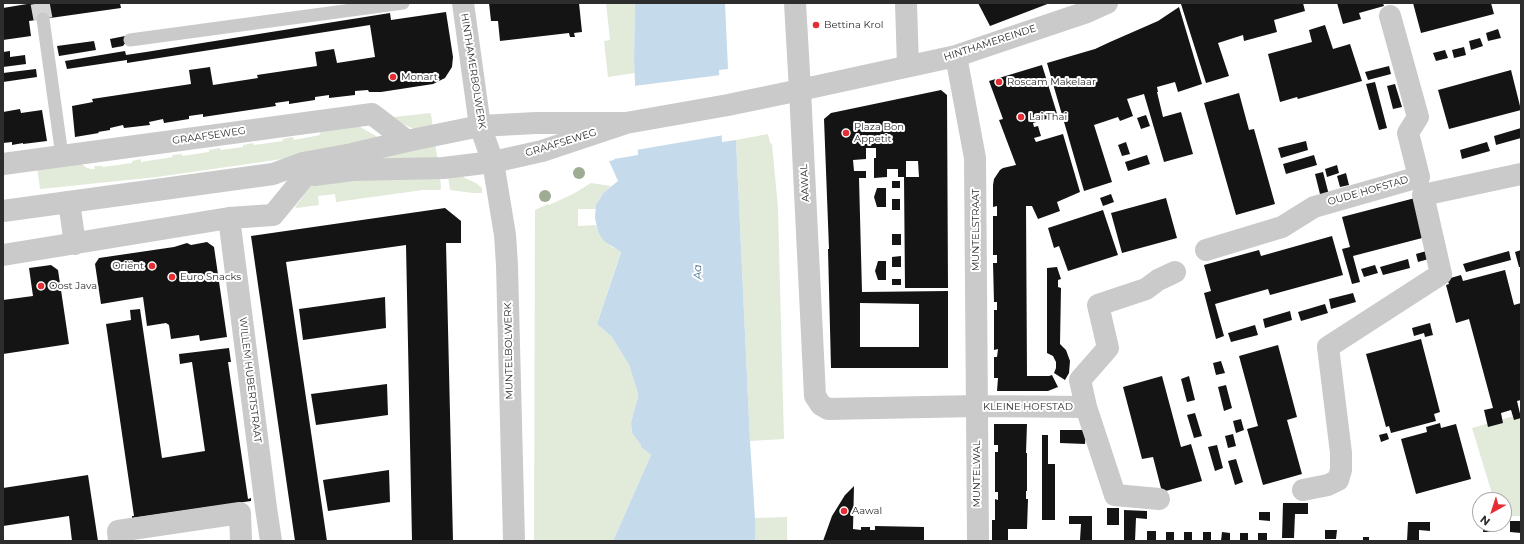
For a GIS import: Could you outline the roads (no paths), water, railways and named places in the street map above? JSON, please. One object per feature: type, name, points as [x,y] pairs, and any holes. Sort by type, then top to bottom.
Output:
[{"type":"street","name":"HINTHAMERBOLWERK","points":[[463,3],[480,126],[493,162]]},
{"type":"street","points":[[795,3],[800,90]]},
{"type":"street","points":[[906,3],[908,66]]},
{"type":"street","name":"HINTHAMEREINDE","points":[[800,90],[956,56],[1087,12],[1107,3]]},
{"type":"street","name":"OUDE HOFSTAD","points":[[1206,250],[1282,227],[1314,207],[1421,186],[1408,133],[1418,117],[1390,16]]},
{"type":"street","name":"MUNTELSTRAAT","points":[[956,56],[975,158],[977,406]]},
{"type":"street","name":"GRAAFSEWEG","points":[[3,211],[273,174],[305,176],[354,170],[443,168],[493,162],[542,151],[626,123],[728,105],[800,90]]},
{"type":"street","name":"AAWAL","points":[[800,90],[816,396],[821,405],[828,408],[977,406]]},
{"type":"street","name":"GRAAFSEWEG","points":[[3,164],[372,114],[407,141]]},
{"type":"street","name":"GRAAFSEWEG","points":[[273,174],[303,163],[352,154],[480,126],[536,123],[626,123]]},
{"type":"street","name":"MUNTELBOLWERK","points":[[493,162],[505,234],[507,265],[514,541]]},
{"type":"street","points":[[1303,490],[1328,486],[1338,480],[1341,470],[1341,453],[1328,347],[1441,274],[1421,186],[1521,174]]},
{"type":"street","points":[[3,255],[229,218],[273,215],[305,176]]},
{"type":"street","points":[[69,202],[75,244]]},
{"type":"street","name":"WILLEM HUBERTSTRAAT","points":[[229,218],[271,541]]},
{"type":"street","points":[[1086,407],[1080,380],[1108,348],[1098,305],[1146,289],[1158,280],[1175,272]]},
{"type":"street","name":"KLEINE HOFSTAD","points":[[977,406],[1086,407],[1115,495],[1159,499]]},
{"type":"street","name":"MUNTELWAL","points":[[977,406],[978,541]]},
{"type":"street","points":[[118,536],[266,508]]},
{"type":"street","points":[[240,513],[241,541]]},
{"type":"lane","points":[[130,40],[403,3]]},
{"type":"lane","points":[[42,19],[62,156]]},
{"type":"water","name":"Aa","points":[[635,3],[725,3],[728,69],[719,70],[722,142],[736,140],[755,541],[613,541],[651,455],[641,447],[632,433],[631,423],[638,397],[629,365],[612,337],[597,324],[621,252],[604,241],[598,232],[595,218],[596,205],[603,193],[618,181],[609,161],[638,155],[634,59]]},
{"type":"tunnel","points":[[40,3],[43,19]]},
{"type":"place","name":"Bettina Krol","points":[[816,25]]},
{"type":"place","name":"Monart","points":[[393,77]]},
{"type":"place","name":"Roscam Makelaar","points":[[999,82]]},
{"type":"place","name":"Lai Thai","points":[[1021,117]]},
{"type":"place","name":"Plaza Bon Appetit","points":[[846,133]]},
{"type":"place","name":"Oriënt","points":[[152,266]]},
{"type":"place","name":"Euro Snacks","points":[[172,277]]},
{"type":"place","name":"Oost Java","points":[[41,286]]},
{"type":"place","name":"Aawal","points":[[844,511]]}]
